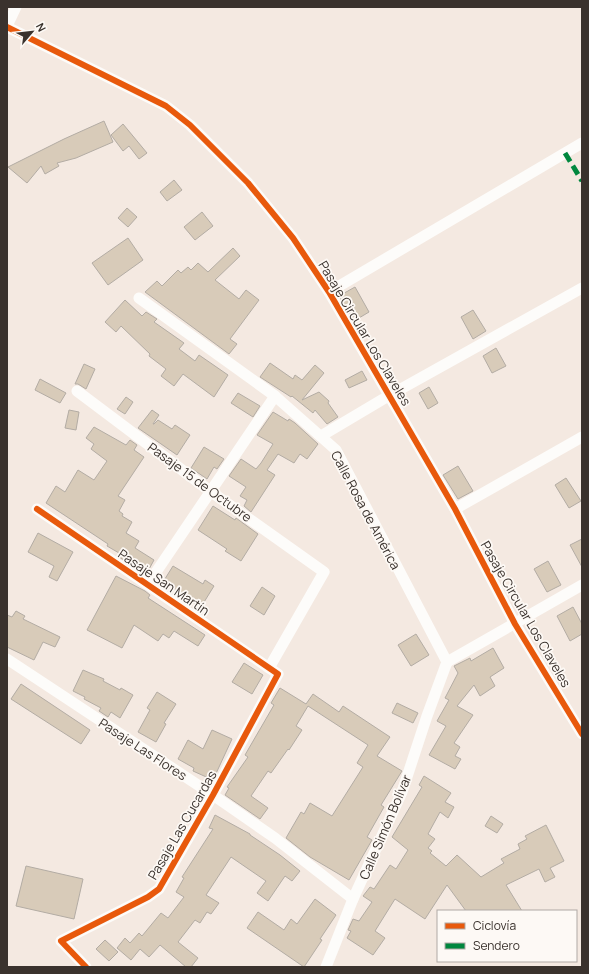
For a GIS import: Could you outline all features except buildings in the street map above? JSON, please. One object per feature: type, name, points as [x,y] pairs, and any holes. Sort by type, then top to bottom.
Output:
[{"type":"street","points":[[7,26],[16,7]]},
{"type":"street","name":"Pasaje Circular Los Claveles","points":[[7,26],[166,106],[190,125],[248,183],[293,238],[329,292],[390,395],[454,509],[515,624],[582,734]]},
{"type":"street","points":[[329,292],[582,144]]},
{"type":"street","points":[[321,436],[390,395],[582,288]]},
{"type":"street","name":"Calle Rosa de América","points":[[139,298],[275,396],[336,450],[447,662]]},
{"type":"street","name":"Pasaje 15 de Octubre","points":[[77,391],[210,491],[324,572]]},
{"type":"street","points":[[148,584],[275,396]]},
{"type":"street","points":[[454,509],[582,437]]},
{"type":"street","name":"Pasaje San Martín","points":[[37,509],[274,671]]},
{"type":"street","name":"Pasaje Las Cucardas","points":[[86,967],[61,941],[148,898],[159,889],[213,795],[324,572]]},
{"type":"street","points":[[447,662],[582,585]]},
{"type":"street","name":"Pasaje Las Flores","points":[[7,659],[213,795],[275,838],[353,899]]},
{"type":"street","name":"Calle Simón Bolívar","points":[[326,967],[353,899],[402,792],[427,716],[447,662]]},
{"type":"marked path","points":[[565,153],[582,181]]},
{"type":"cycle path","points":[[7,27],[166,106],[190,125],[248,183],[293,238],[329,292],[455,509],[515,624],[582,734]]},
{"type":"cycle path","points":[[37,509],[278,674],[213,795],[159,889],[148,897],[61,941],[86,967]]}]
